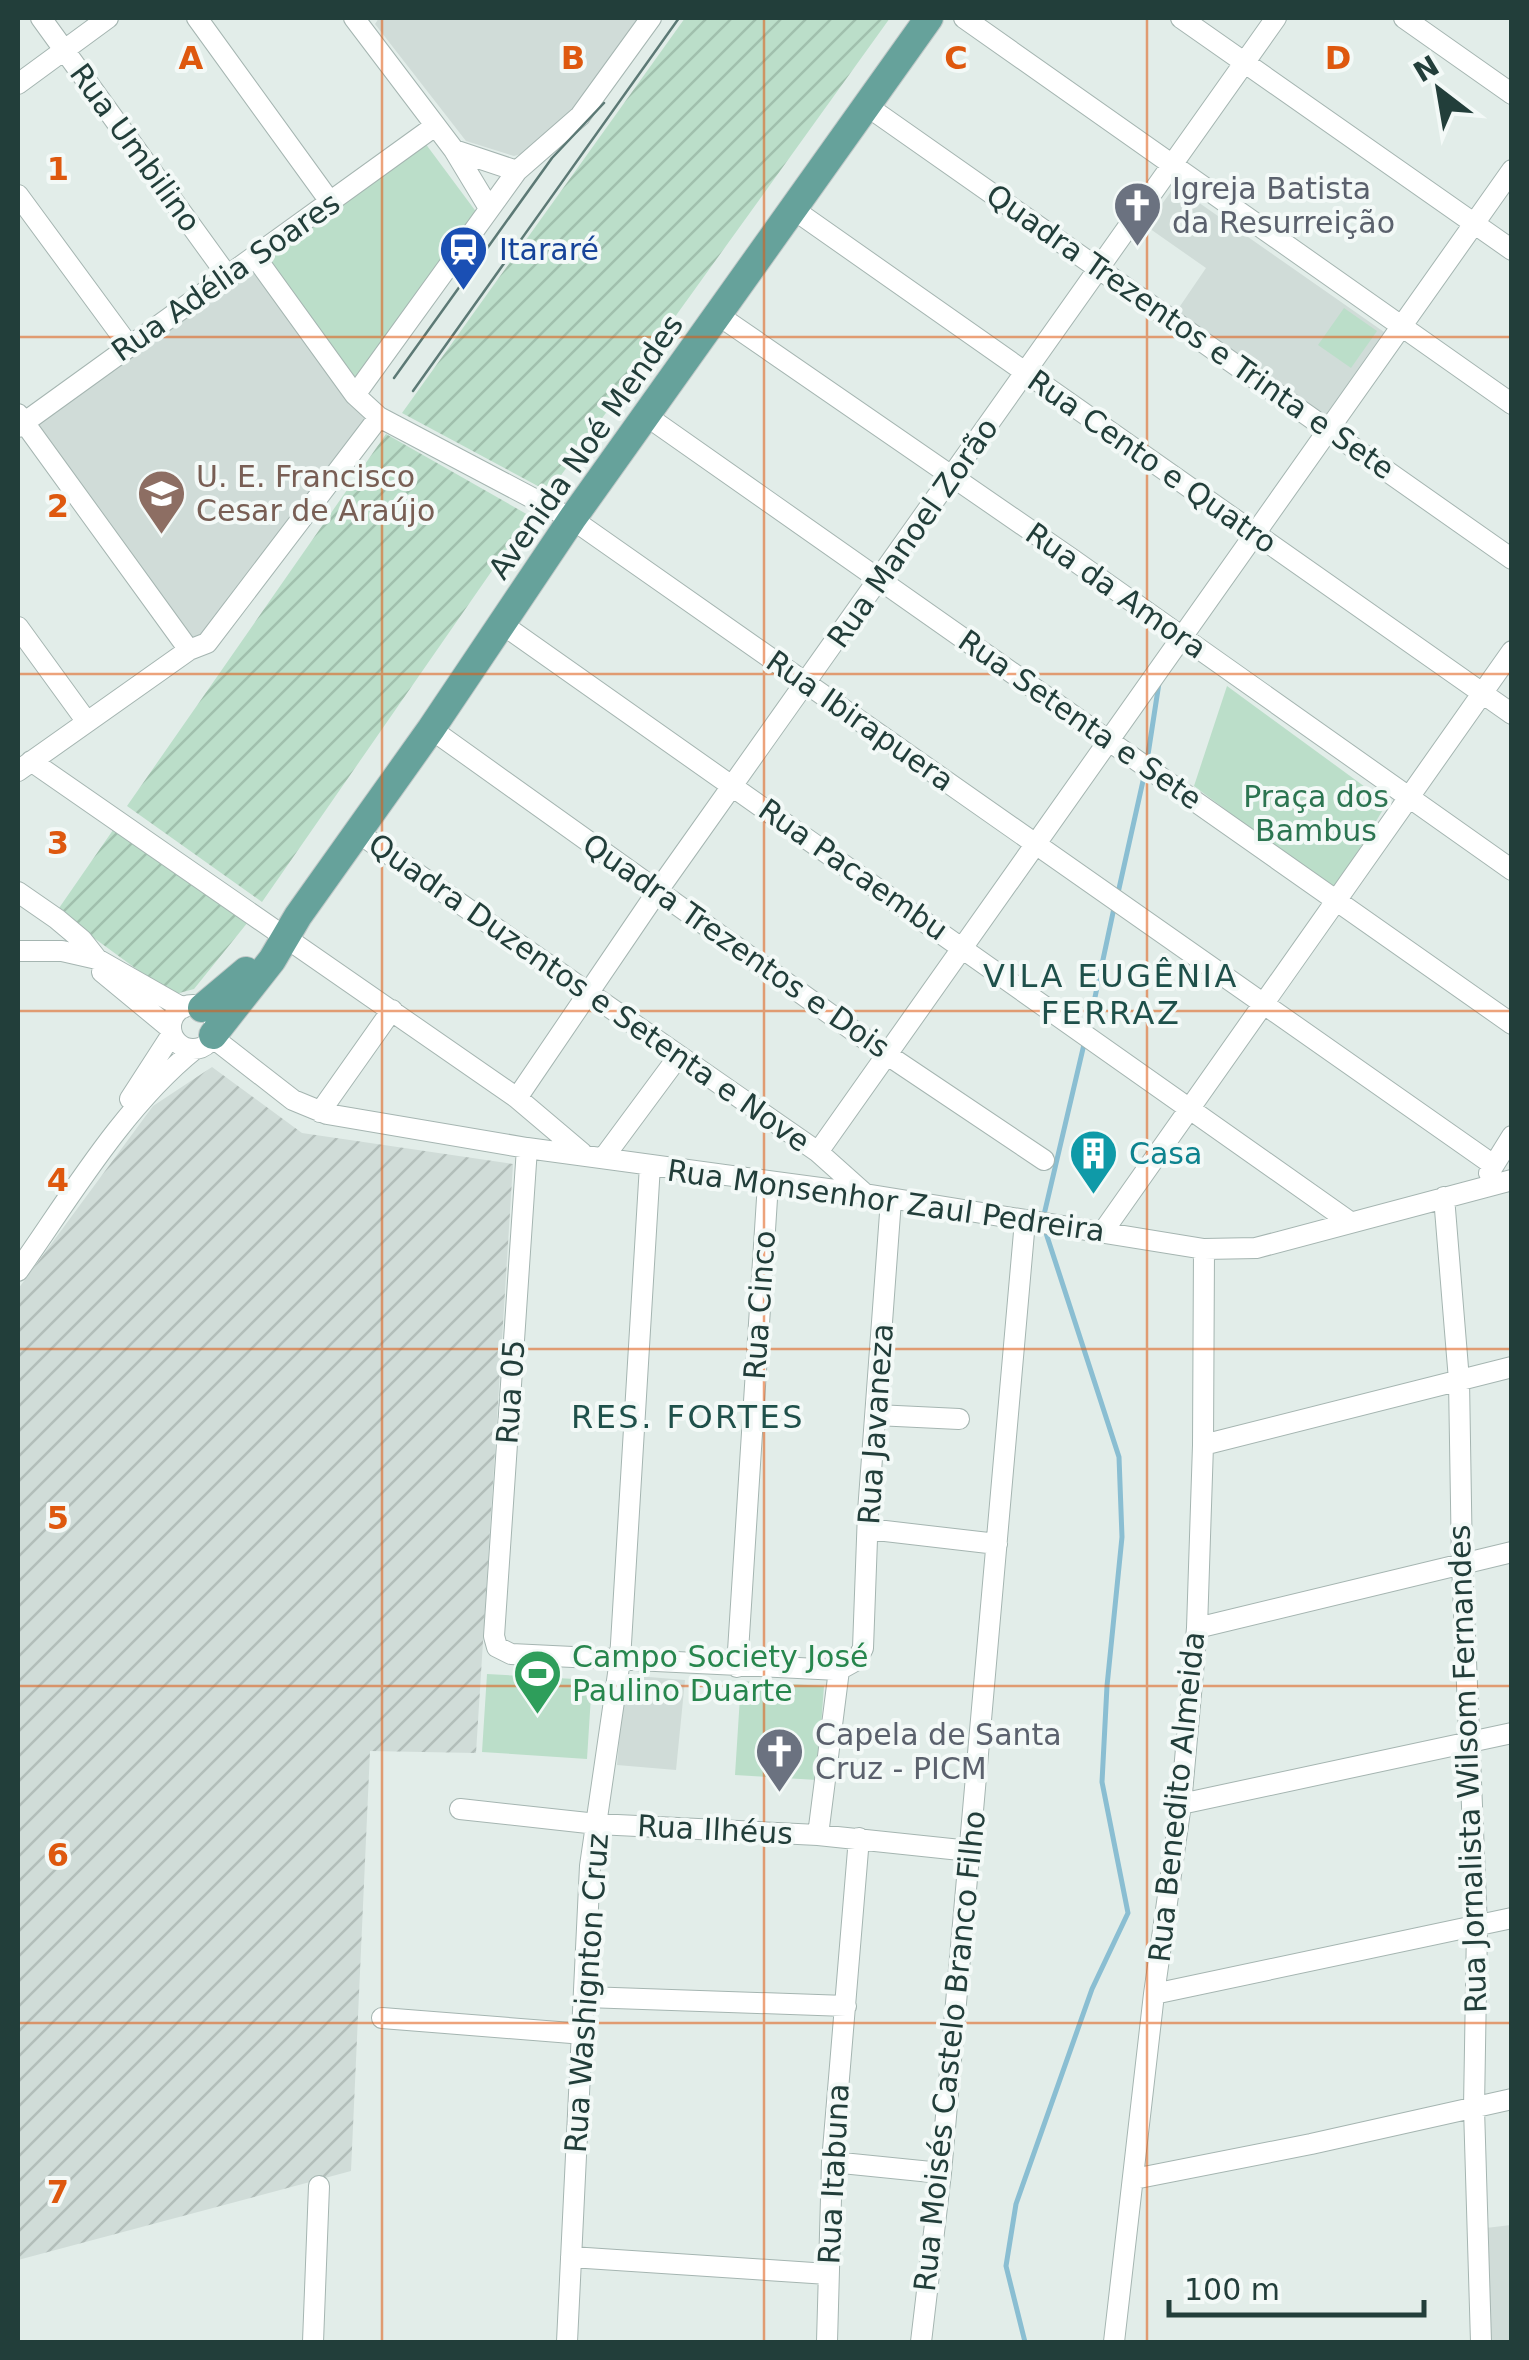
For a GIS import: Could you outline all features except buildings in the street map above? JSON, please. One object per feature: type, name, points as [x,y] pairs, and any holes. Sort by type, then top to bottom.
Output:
[{"type":"main road","name":"Avenida Noé Mendes","points":[[205,1042],[930,18]]},
{"type":"main road","name":"Avenida Noé Mendes","points":[[193,1008],[240,978],[288,928]]},
{"type":"street","name":"Rua Umbilino","points":[[41,18],[229,278]]},
{"type":"street","points":[[18,84],[108,18]]},
{"type":"street","points":[[197,18],[331,203]]},
{"type":"street","points":[[354,18],[454,150],[489,208]]},
{"type":"street","points":[[355,394],[517,171],[580,116],[651,18]]},
{"type":"street","points":[[964,18],[1512,404]]},
{"type":"street","points":[[1181,18],[1512,250]]},
{"type":"street","name":"Rua Manoel Zorão","points":[[518,1098],[660,889],[1276,18]]},
{"type":"street","points":[[1404,18],[1512,94]]},
{"type":"street","name":"Quadra Trezentos e Trinta e Sete","points":[[867,106],[1512,559]]},
{"type":"street","name":"Rua Adélia Soares","points":[[20,422],[229,278],[435,126]]},
{"type":"street","points":[[454,150],[517,171]]},
{"type":"street","points":[[818,1152],[1512,170]]},
{"type":"street","points":[[18,196],[129,346]]},
{"type":"street","name":"Rua Cento e Quatro","points":[[793,209],[1512,714]]},
{"type":"street","name":"Rua Ibirapuera","points":[[256,258],[355,394],[379,416],[572,520],[1492,1164]]},
{"type":"street","name":"Rua da Amora","points":[[718,315],[1512,870]]},
{"type":"street","points":[[379,416],[207,643],[189,650],[24,766],[288,928],[392,1010],[518,1098],[582,1154]]},
{"type":"street","name":"Rua Setenta e Sete","points":[[648,417],[1512,1024]]},
{"type":"street","points":[[20,422],[189,650]]},
{"type":"street","name":"Rua Pacaembu","points":[[502,624],[1350,1222]]},
{"type":"street","points":[[18,627],[87,722]]},
{"type":"street","points":[[1102,1233],[1512,651]]},
{"type":"street","name":"Quadra Trezentos e Dois","points":[[430,729],[660,889],[886,1054],[1044,1160]]},
{"type":"street","name":"Quadra Duzentos e Setenta e Nove","points":[[357,832],[818,1152],[865,1194]]},
{"type":"street","points":[[18,892],[82,940],[92,961],[171,1031],[181,1045],[205,1042],[212,1017],[92,961],[44,950],[18,951]]},
{"type":"street","points":[[171,1031],[172,1019],[193,1008]]},
{"type":"street","points":[[320,1112],[392,1010]]},
{"type":"street","name":"Avenida Noé Mendes","points":[[110,1142],[120,1113],[171,1031]]},
{"type":"street","name":"Rua Monsenhor Zaul Pedreira","points":[[205,1042],[292,1100],[320,1112],[527,1148],[865,1194],[1204,1249],[1256,1248],[1512,1180]]},
{"type":"street","name":"Avenida Noé Mendes","points":[[18,1271],[110,1142],[166,1074],[205,1042]]},
{"type":"street","points":[[604,1157],[678,1057]]},
{"type":"street","points":[[1485,1187],[1492,1164],[1512,1136]]},
{"type":"street","name":"Rua 05","points":[[527,1148],[494,1636],[497,1648],[511,1654],[620,1660]]},
{"type":"street","name":"Rua Washignton Cruz","points":[[567,2342],[590,1866],[620,1660],[650,1165]]},
{"type":"street","name":"Rua Cinco","points":[[737,1667],[768,1183]]},
{"type":"street","name":"Rua Jornalista Wilsom Fernandes","points":[[1444,1197],[1459,1380],[1462,1564],[1477,1927],[1474,2108],[1481,2342]]},
{"type":"street","name":"Rua Javaneza","points":[[839,1670],[857,1660],[863,1648],[890,1200]]},
{"type":"street","name":"Rua Moisés Castelo Branco Filho","points":[[921,2342],[941,2172],[996,1544],[1038,1223]]},
{"type":"street","name":"Rua Benedito Almeida","points":[[1114,2342],[1154,1994],[1181,1804],[1196,1628],[1203,1445],[1204,1249]]},
{"type":"street","points":[[1203,1445],[1512,1367]]},
{"type":"street","points":[[876,1415],[960,1418]]},
{"type":"street","points":[[868,1529],[996,1544]]},
{"type":"street","points":[[1196,1628],[1512,1552]]},
{"type":"street","points":[[620,1660],[839,1670],[818,1835]]},
{"type":"street","points":[[1181,1804],[1512,1734]]},
{"type":"street","name":"Rua Ilhéus","points":[[460,1809],[597,1824],[818,1835],[970,1850]]},
{"type":"street","name":"Rua Itabuna","points":[[826,2342],[832,2162],[859,1838]]},
{"type":"street","points":[[1154,1994],[1512,1918]]},
{"type":"street","points":[[586,1997],[846,2006]]},
{"type":"street","points":[[382,2018],[584,2034]]},
{"type":"street","points":[[1134,2179],[1512,2098]]},
{"type":"street","points":[[832,2162],[941,2172]]},
{"type":"street","points":[[313,2342],[319,2186]]},
{"type":"street","points":[[572,2258],[828,2274]]},
{"type":"shaded area","points":[[379,18],[638,18],[570,115],[529,152],[514,156],[466,141],[375,24]]},
{"type":"shaded area","points":[[1175,186],[1384,332],[1324,417],[1174,315],[1206,268],[1146,226]]},
{"type":"shaded area","points":[[256,258],[379,417],[189,650],[24,423]]},
{"type":"shaded area","points":[[212,1067],[302,1133],[513,1164],[476,1753],[370,1751],[351,2171],[18,2260],[18,1289],[153,1106]]},
{"type":"shaded area","points":[[625,1675],[685,1680],[676,1770],[617,1765]]},
{"type":"shaded area","points":[[1511,2225],[1511,2342],[1489,2342],[1486,2228]]},
{"type":"green space","points":[[685,18],[890,18],[549,492],[402,413]]},
{"type":"green space","points":[[425,143],[477,213],[357,380],[267,258]]},
{"type":"green space","points":[[1344,308],[1377,331],[1351,368],[1318,345]]},
{"type":"green space","points":[[386,434],[530,516],[262,902],[127,806]]},
{"type":"green space","name":"Praça dos Bambus","points":[[1227,686],[1387,803],[1334,891],[1194,786]]},
{"type":"green space","points":[[113,830],[248,922],[194,989],[172,995],[57,911]]},
{"type":"green space","name":"Campo Society José Paulino Duarte","points":[[487,1674],[592,1680],[587,1759],[482,1752]]},
{"type":"green space","points":[[741,1681],[824,1686],[817,1780],[735,1775]]},
{"type":"waterway","points":[[1147,761],[1159,683]]},
{"type":"waterway","points":[[1118,893],[1145,772]]},
{"type":"waterway","points":[[1088,1030],[1114,908]]},
{"type":"waterway","points":[[1043,1219],[1085,1040]]},
{"type":"waterway","points":[[1025,2342],[1006,2266],[1016,2204],[1092,1989],[1128,1913],[1102,1782],[1122,1537],[1119,1457],[1045,1230]]},
{"type":"tram line","points":[[413,391],[679,18]]},
{"type":"tram line","points":[[394,378],[552,158],[604,103]]},
{"type":"place","name":"Igreja Batista da Resurreição","points":[[1137,248]]},
{"type":"place","name":"Itararé","points":[[464,292]]},
{"type":"place","name":"U. E. Francisco Cesar de Araújo","points":[[161,536]]},
{"type":"place","name":"Casa","points":[[1094,1196]]},
{"type":"place","name":"Campo Society José Paulino Duarte","points":[[537,1716]]},
{"type":"place","name":"Capela de Santa Cruz - PICM","points":[[780,1794]]},
{"type":"district","name":"VILA EUGÊNIA FERRAZ","points":[[1111,994]]},
{"type":"district","name":"RES. FORTES","points":[[688,1417]]}]
